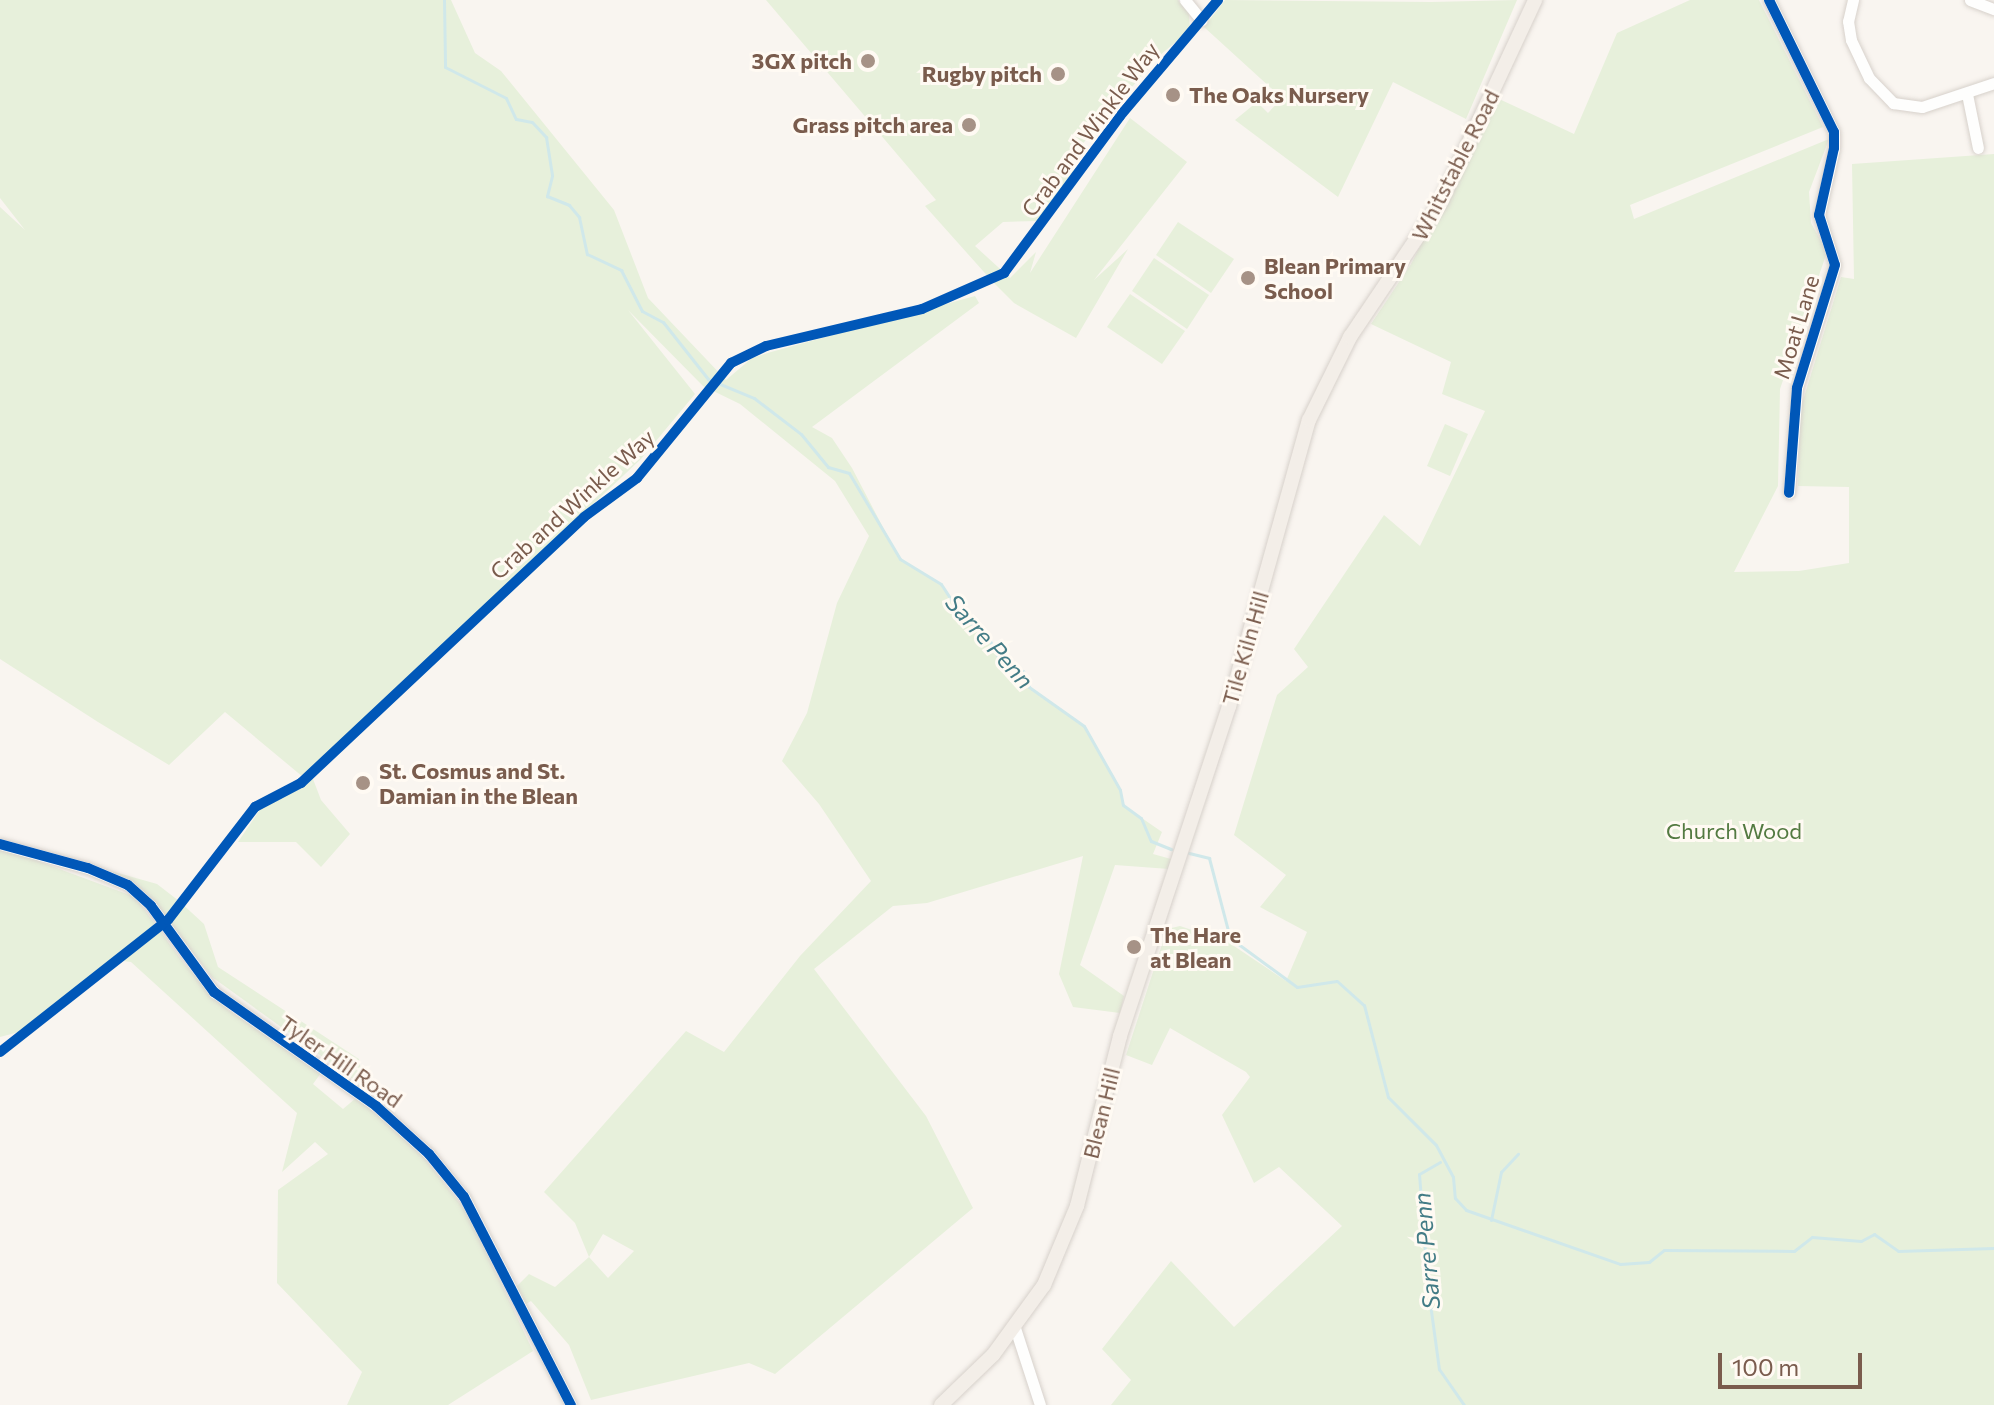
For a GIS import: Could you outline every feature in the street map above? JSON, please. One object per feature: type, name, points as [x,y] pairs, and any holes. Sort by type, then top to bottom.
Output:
[{"type":"main road","name":"Whitstable Road","points":[[1316,405],[1350,337],[1441,202],[1535,0]]},
{"type":"main road","name":"Tile Kiln Hill","points":[[1170,889],[1316,405]]},
{"type":"main road","name":"Blean Hill","points":[[941,1405],[1015,1328],[1044,1285],[1077,1206],[1120,1036],[1170,889]]},
{"type":"street","points":[[1185,0],[1201,20]]},
{"type":"street","name":"Moat Lane","points":[[1769,0],[1834,132],[1834,148],[1819,215],[1835,265],[1797,388],[1789,493]]},
{"type":"street","points":[[1853,0],[1848,21],[1851,40],[1869,78],[1886,96],[1913,108],[1967,94],[1994,83]]},
{"type":"street","points":[[1970,0],[1994,9]]},
{"type":"street","points":[[1967,94],[1978,148]]},
{"type":"street","name":"Tyler Hill Road","points":[[0,844],[88,868],[128,885],[151,906],[214,992],[376,1106],[429,1154],[464,1197],[571,1405]]},
{"type":"street","points":[[1015,1328],[1040,1405]]},
{"type":"green space","points":[[0,0],[451,0],[475,53],[501,71],[614,210],[648,298],[726,380],[752,358],[975,296],[979,303],[812,427],[832,438],[852,468],[899,558],[941,584],[962,616],[989,639],[997,655],[1023,671],[1029,687],[1084,726],[1120,790],[1123,805],[1162,832],[1153,854],[1171,859],[1169,869],[1115,865],[1080,965],[1124,996],[1120,1013],[1073,1007],[1059,974],[1083,856],[927,903],[893,906],[814,969],[926,1116],[973,1208],[775,1374],[749,1363],[591,1400],[569,1345],[531,1301],[523,1306],[514,1289],[529,1274],[555,1287],[589,1257],[575,1223],[544,1192],[686,1031],[724,1052],[800,956],[871,881],[819,804],[782,761],[807,713],[837,603],[869,536],[835,481],[740,404],[703,386],[628,310],[695,394],[641,459],[303,777],[225,712],[169,765],[0,659],[0,207],[25,230],[0,198]],"holes":[[[603,1234],[634,1251],[608,1278],[589,1257]]]},
{"type":"green space","points":[[766,0],[1178,0],[1189,13],[1190,30],[1159,56],[1079,148],[1075,169],[1037,221],[1003,222],[975,246],[1010,278],[1036,252],[1030,273],[1130,118],[1187,162],[1094,280],[1128,249],[1076,338],[1014,303],[992,281],[925,206],[936,200]]},
{"type":"green space","points":[[1225,0],[1517,0],[1466,119],[1393,82],[1338,197],[1235,120],[1257,102],[1268,113],[1282,98],[1204,27]]},
{"type":"green space","name":"Church Wood","points":[[1690,0],[1759,0],[1823,127],[1630,205],[1634,219],[1829,139],[1809,192],[1811,223],[1827,252],[1780,389],[1778,486],[1734,572],[1799,571],[1849,563],[1849,487],[1798,486],[1801,407],[1841,277],[1854,279],[1852,164],[1994,154],[1994,1405],[1111,1405],[1131,1380],[1102,1349],[1171,1261],[1234,1327],[1342,1226],[1279,1167],[1254,1183],[1222,1115],[1250,1077],[1246,1072],[1170,1028],[1152,1065],[1126,1055],[1167,929],[1180,926],[1228,942],[1286,981],[1307,932],[1260,907],[1286,875],[1234,835],[1277,695],[1308,667],[1294,649],[1384,515],[1420,546],[1485,411],[1442,394],[1451,362],[1371,324],[1411,264],[1497,98],[1574,134],[1617,33]]},
{"type":"green space","points":[[1178,222],[1234,259],[1211,293],[1156,255]]},
{"type":"green space","points":[[1154,258],[1209,295],[1187,329],[1132,291]]},
{"type":"green space","points":[[1130,294],[1185,331],[1162,364],[1107,327]]},
{"type":"green space","points":[[1445,424],[1468,434],[1450,476],[1427,466]]},
{"type":"green space","points":[[313,779],[321,800],[350,834],[321,867],[296,842],[238,842],[261,808]]},
{"type":"green space","points":[[0,847],[135,897],[185,965],[228,1010],[321,1073],[313,1084],[343,1109],[356,1098],[413,1144],[468,1214],[533,1351],[448,1405],[347,1405],[362,1372],[277,1283],[278,1190],[328,1154],[315,1142],[282,1172],[297,1113],[131,962],[115,960],[19,1032],[0,1037]]},
{"type":"green space","points":[[111,871],[157,884],[179,901],[204,924],[218,967],[359,1059],[364,1087],[212,977],[155,904]]},
{"type":"waterway","name":"Sarre Penn","points":[[444,0],[445,67],[506,98],[516,119],[532,122],[546,137],[552,176],[547,196],[569,205],[579,217],[587,254],[621,270],[642,311],[663,322],[708,379],[754,398],[801,434],[828,467],[849,473],[900,559],[941,584],[962,616],[989,639],[997,655],[1023,671],[1029,687],[1084,726],[1120,790],[1123,805],[1141,818],[1151,841],[1171,849]]},
{"type":"waterway","points":[[1189,853],[1209,858],[1230,938],[1297,987],[1337,981],[1364,1005],[1388,1097],[1436,1145],[1453,1177],[1455,1198],[1466,1210],[1620,1264],[1649,1262],[1664,1250],[1794,1251],[1812,1237],[1861,1241],[1874,1234],[1898,1251],[1994,1248]]},
{"type":"waterway","points":[[1491,1220],[1501,1172],[1518,1154]]},
{"type":"waterway","name":"Sarre Penn","points":[[1440,1162],[1419,1174],[1428,1289],[1439,1369],[1464,1405]]},
{"type":"cycle path","name":"Crab and Winkle Way","points":[[0,1052],[168,920],[255,807],[301,783],[584,517],[637,478],[731,363],[766,346],[922,309],[1004,273],[1120,116],[1218,0]]},
{"type":"cycle path","points":[[1769,0],[1834,132],[1834,148],[1819,215],[1835,265],[1797,388],[1789,493]]},
{"type":"cycle path","points":[[0,844],[88,868],[128,885],[151,906],[214,992],[376,1106],[429,1154],[464,1197],[571,1405]]},
{"type":"place","name":"3GX pitch","points":[[868,61]]},
{"type":"place","name":"Rugby pitch","points":[[1058,74]]},
{"type":"place","name":"The Oaks Nursery","points":[[1173,95]]},
{"type":"place","name":"Grass pitch area","points":[[969,125]]},
{"type":"place","name":"Blean Primary School","points":[[1248,278]]},
{"type":"place","name":"St. Cosmus and St. Damian in the Blean","points":[[363,783]]},
{"type":"place","name":"The Hare at Blean","points":[[1134,947]]}]
